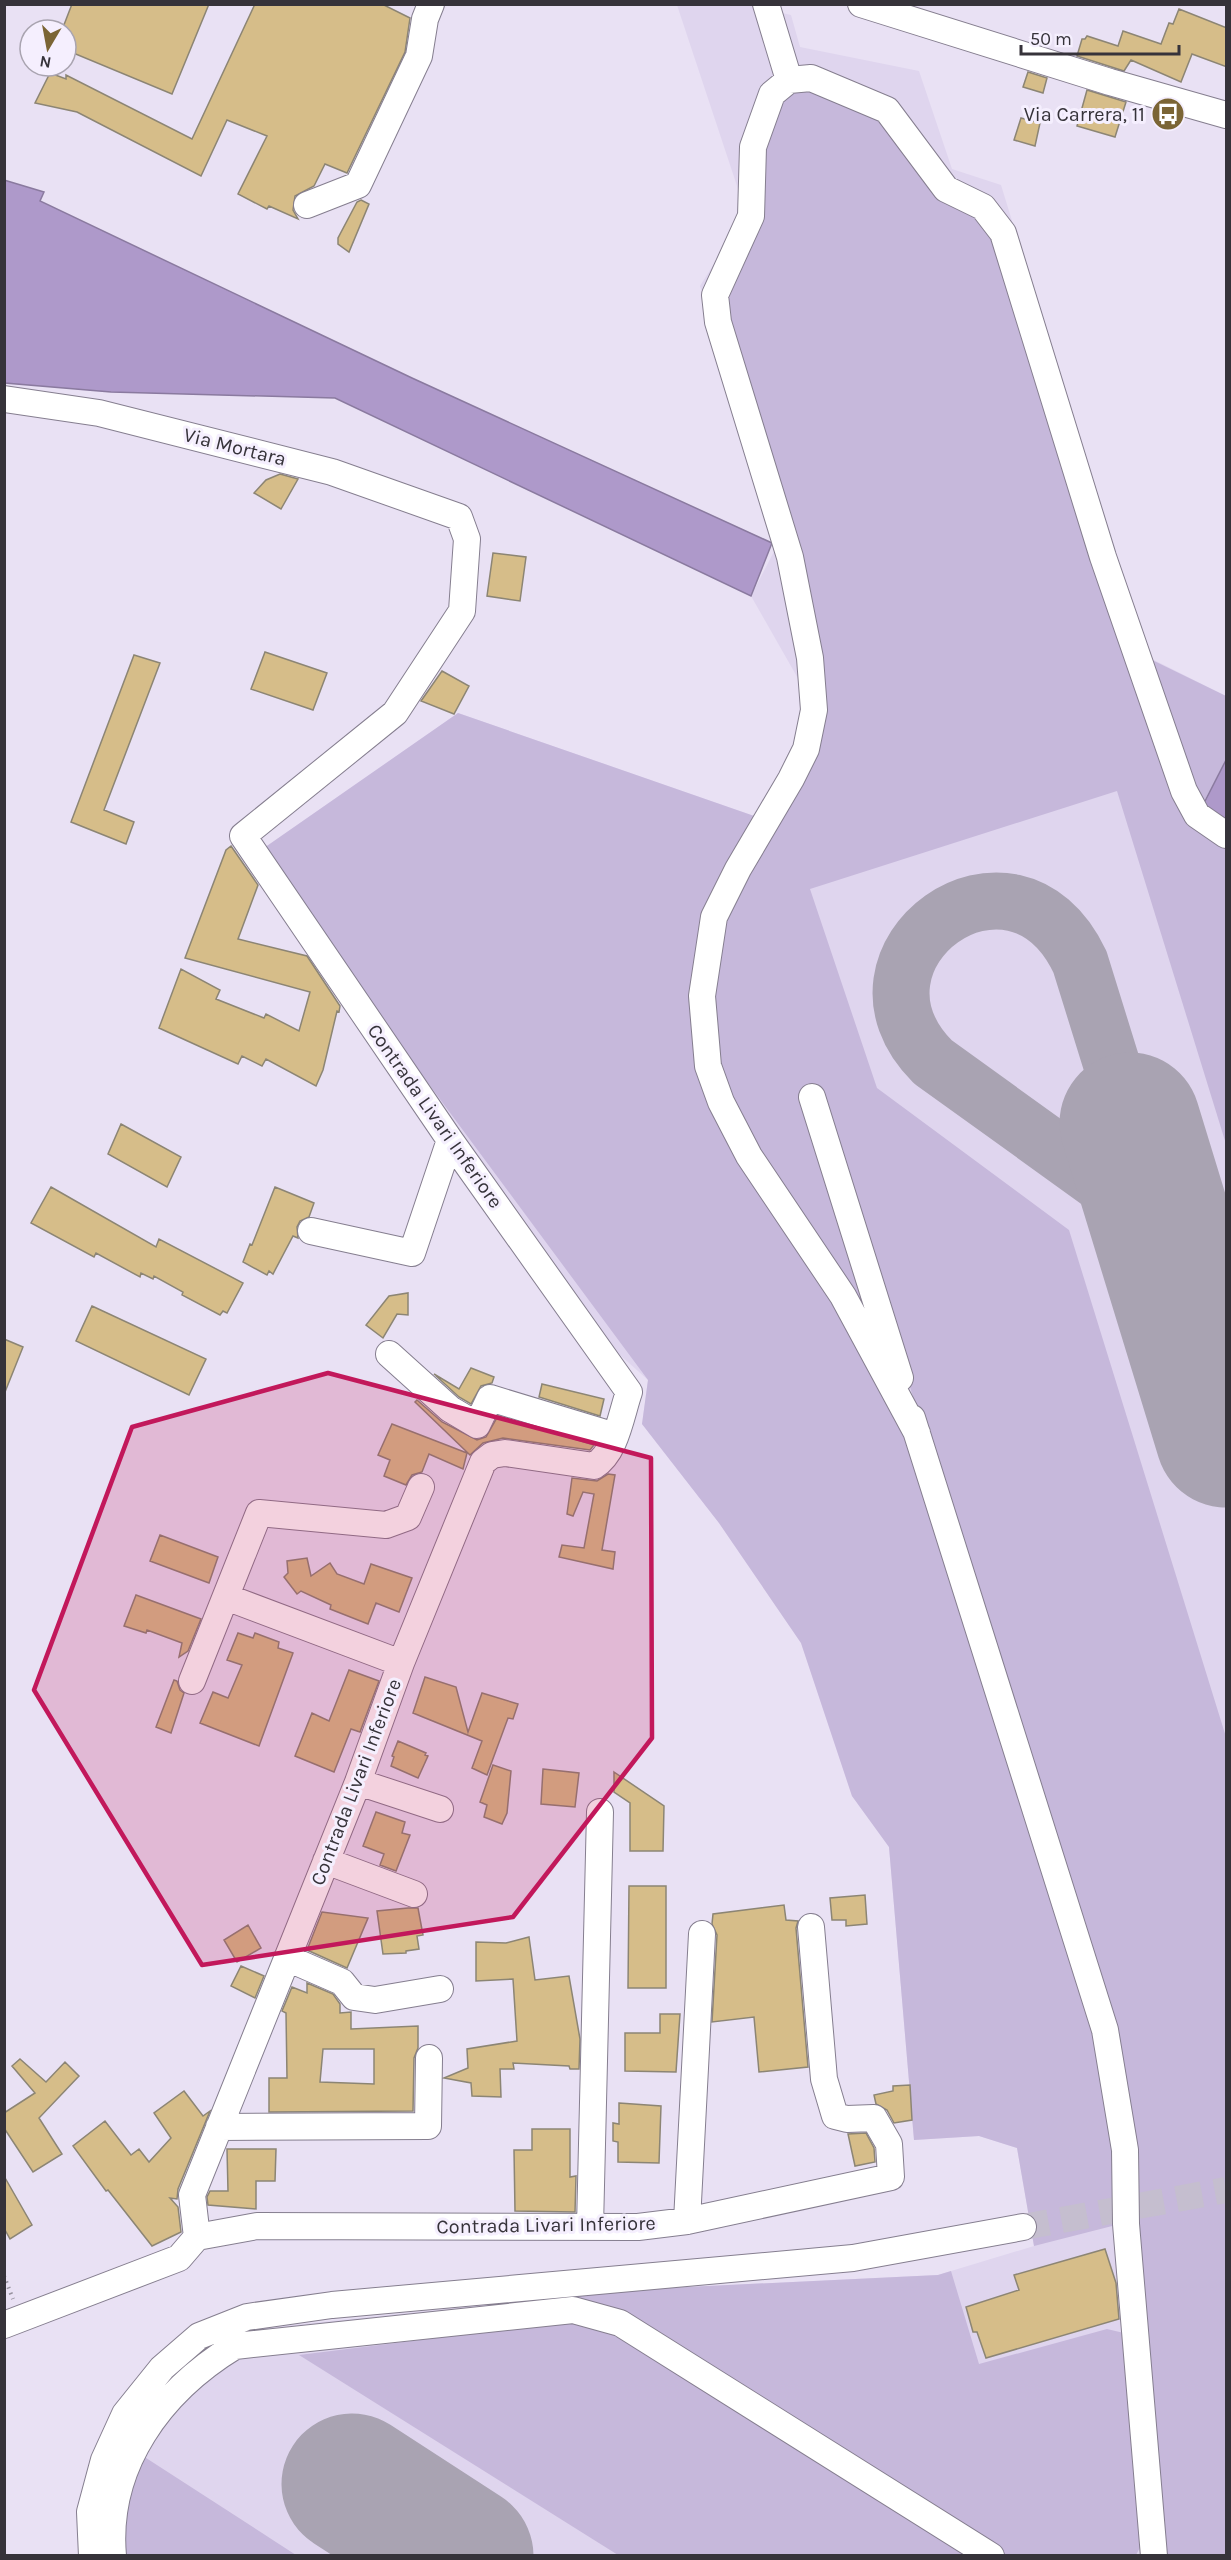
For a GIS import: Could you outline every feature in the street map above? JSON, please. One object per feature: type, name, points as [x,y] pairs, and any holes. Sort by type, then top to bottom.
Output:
[{"type":"street","points":[[307,205],[358,185],[419,56],[430,4]]},
{"type":"street","points":[[765,4],[789,80]]},
{"type":"street","points":[[861,4],[1110,82],[1227,115]]},
{"type":"street","points":[[917,1433],[843,1296],[749,1156],[721,1102],[708,1066],[702,996],[714,917],[738,869],[796,769],[806,748],[814,710],[810,658],[790,557],[718,322],[716,295],[751,216],[753,147],[772,94],[789,80],[811,78],[887,110],[946,189],[983,207],[1003,233],[1103,557],[1184,792],[1197,815],[1227,835]]},
{"type":"street","name":"Via Mortara","points":[[4,399],[99,412],[332,472],[459,517]]},
{"type":"street","name":"Contrada Livari Inferiore","points":[[459,517],[467,539],[462,611],[395,713],[243,836],[450,1140],[628,1392],[615,1436],[603,1461],[594,1466],[505,1454],[492,1455],[483,1462],[401,1664],[358,1782],[192,2195],[197,2237],[257,2226],[638,2227],[687,2221],[891,2176],[889,2144],[874,2118],[847,2119],[836,2116],[824,2079],[811,1927]]},
{"type":"street","points":[[812,1097],[1105,2030],[1125,2150],[1126,2224],[1152,2551]]},
{"type":"street","points":[[311,1231],[412,1252],[450,1140]]},
{"type":"street","points":[[389,1354],[450,1409],[477,1425],[490,1398],[615,1436]]},
{"type":"street","points":[[192,1681],[259,1513],[386,1525],[408,1517],[421,1487]]},
{"type":"street","name":"Contrada Livari Inferiore","points":[[226,1597],[401,1664]]},
{"type":"street","points":[[358,1782],[440,1809]]},
{"type":"street","points":[[590,2227],[600,1812]]},
{"type":"street","points":[[326,1861],[414,1893]]},
{"type":"street","points":[[687,2221],[702,1934]]},
{"type":"street","points":[[287,1958],[342,1982],[354,1997],[375,2000],[440,1989]]},
{"type":"street","points":[[219,2127],[428,2126],[429,2058]]},
{"type":"street","points":[[92,2556],[90,2512],[104,2460],[125,2415],[162,2368],[199,2336],[247,2317],[332,2305],[853,2258],[1023,2227]]},
{"type":"street","points":[[4,2325],[179,2258],[197,2237]]},
{"type":"street","points":[[113,2556],[112,2536],[121,2484],[137,2441],[168,2399],[205,2364],[234,2346],[573,2310],[620,2323],[991,2556]]},
{"type":"highlighted area","points":[[328,1373],[651,1458],[652,1738],[513,1917],[202,1965],[34,1690],[132,1427]]},
{"type":"shaded area","points":[[677,5],[752,5],[757,21],[782,13],[791,15],[800,47],[919,71],[952,169],[1001,185],[1146,656],[1226,696],[1226,760],[1202,807],[1226,824],[1226,2555],[102,2556],[153,2399],[198,2351],[245,2330],[624,2290],[938,2275],[1034,2246],[1017,2148],[979,2136],[914,2140],[889,1847],[852,1796],[801,1643],[719,1523],[642,1424],[648,1380],[611,1347],[264,848],[458,713],[757,817],[790,767],[808,696],[751,596],[781,538],[700,286],[746,213]]},
{"type":"shaded area","points":[[809,86],[885,116],[999,236],[1178,794],[1226,843],[1226,1144],[1117,791],[810,889],[877,1088],[1069,1230],[1226,1737],[1226,2555],[1160,2555],[1129,2149],[924,1433],[823,1102],[883,1337],[726,1101],[708,996],[720,918],[818,709],[720,295],[762,148],[780,100],[792,89]]},
{"type":"shaded area","points":[[4,180],[44,192],[40,201],[412,378],[772,543],[751,596],[335,398],[111,392],[5,383]]},
{"type":"shaded area","points":[[1146,657],[1226,696],[1226,760],[1201,807]]},
{"type":"shaded area","points":[[458,713],[757,817],[739,845],[702,1065],[911,1433],[1099,2030],[1120,2224],[1034,2246],[1017,2148],[979,2136],[914,2140],[889,1847],[852,1796],[801,1643],[719,1523],[642,1424],[648,1380],[402,1048],[264,848]]},
{"type":"shaded area","points":[[1226,760],[1226,823],[1202,807]]},
{"type":"shaded area","points":[[951,2271],[979,2364],[1107,2329],[1128,2334],[1144,2540],[1136,2555],[1004,2555],[689,2353],[576,2301],[575,2296],[624,2290],[938,2275]]},
{"type":"shaded area","points":[[573,2321],[619,2331],[975,2555],[618,2555],[299,2355]]},
{"type":"shaded area","points":[[143,2456],[296,2555],[127,2556],[125,2516],[133,2481]]},
{"type":"building","points":[[72,4],[209,4],[172,94],[78,55],[78,18],[67,18]]},
{"type":"building","points":[[255,4],[382,4],[410,18],[405,52],[347,173],[325,164],[314,186],[295,196],[293,210],[298,219],[269,206],[267,209],[238,194],[267,136],[227,120],[201,176],[77,112],[35,103],[48,78],[72,78],[192,139]]},
{"type":"building","points":[[1179,9],[1227,28],[1227,67],[1192,54],[1181,82],[1131,60],[1124,71],[1077,56],[1082,39],[1087,36],[1118,46],[1123,31],[1161,44],[1169,23],[1173,24]]},
{"type":"building","points":[[1028,72],[1047,78],[1043,93],[1023,87]]},
{"type":"building","points":[[1087,90],[1126,102],[1115,137],[1077,126]]},
{"type":"building","points":[[1021,118],[1040,123],[1035,146],[1014,140]]},
{"type":"building","points":[[361,200],[369,204],[349,252],[338,244],[338,238],[357,202]]},
{"type":"building","points":[[280,474],[298,479],[281,509],[254,493],[266,480]]},
{"type":"building","points":[[493,553],[526,557],[520,601],[487,596]]},
{"type":"building","points":[[265,652],[327,673],[313,710],[251,689]]},
{"type":"building","points":[[134,655],[160,663],[104,810],[134,822],[126,844],[71,822]]},
{"type":"building","points":[[442,671],[469,686],[454,714],[421,701]]},
{"type":"building","points":[[231,846],[258,885],[238,939],[307,956],[340,1006],[323,1070],[316,1086],[266,1059],[262,1066],[242,1056],[238,1064],[159,1028],[181,969],[220,990],[216,999],[264,1018],[266,1014],[299,1031],[310,992],[185,958],[226,850]]},
{"type":"building","points":[[121,1124],[181,1157],[167,1187],[108,1154]]},
{"type":"building","points":[[51,1187],[156,1247],[159,1239],[243,1283],[227,1313],[223,1311],[220,1315],[182,1295],[183,1292],[154,1276],[153,1279],[141,1273],[140,1277],[96,1253],[94,1257],[31,1223]]},
{"type":"building","points":[[275,1187],[314,1203],[309,1217],[300,1221],[297,1227],[298,1238],[293,1236],[273,1274],[269,1271],[267,1275],[243,1262]]},
{"type":"building","points":[[408,1293],[408,1315],[397,1314],[383,1338],[366,1325],[389,1296]]},
{"type":"building","points":[[92,1306],[206,1359],[189,1395],[76,1341]]},
{"type":"building","points":[[4,1339],[23,1347],[5,1392],[4,1392]]},
{"type":"building","points":[[471,1368],[494,1377],[492,1383],[481,1386],[471,1404],[459,1397],[434,1374],[459,1389]]},
{"type":"building","points":[[542,1384],[604,1399],[600,1416],[539,1397]]},
{"type":"building","points":[[417,1400],[442,1422],[477,1440],[486,1437],[498,1416],[594,1445],[590,1450],[503,1438],[483,1443],[470,1455],[415,1402]]},
{"type":"building","points":[[392,1424],[467,1453],[463,1469],[429,1454],[422,1472],[412,1475],[406,1485],[384,1476],[390,1460],[378,1455]]},
{"type":"building","points":[[608,1474],[615,1475],[602,1550],[615,1552],[613,1569],[559,1557],[562,1545],[584,1548],[594,1494],[583,1492],[573,1516],[567,1514],[572,1478],[597,1481]]},
{"type":"building","points":[[160,1535],[218,1557],[209,1583],[150,1561]]},
{"type":"building","points":[[307,1558],[311,1576],[330,1563],[337,1574],[364,1584],[371,1564],[412,1578],[399,1612],[376,1603],[368,1624],[330,1609],[331,1605],[301,1591],[297,1594],[284,1577],[288,1573],[287,1561]]},
{"type":"building","points":[[136,1595],[201,1619],[188,1651],[179,1657],[182,1643],[147,1630],[146,1633],[124,1626]]},
{"type":"building","points":[[238,1633],[253,1638],[255,1633],[279,1642],[278,1648],[293,1653],[259,1746],[200,1723],[213,1692],[228,1698],[242,1665],[227,1660]]},
{"type":"building","points":[[349,1670],[379,1681],[360,1732],[351,1729],[334,1772],[295,1756],[312,1713],[329,1721]]},
{"type":"building","points":[[425,1677],[456,1687],[468,1732],[482,1693],[518,1704],[513,1719],[508,1718],[487,1775],[472,1768],[482,1741],[413,1713]]},
{"type":"building","points":[[174,1680],[184,1693],[171,1733],[156,1727]]},
{"type":"building","points":[[398,1741],[428,1756],[418,1778],[391,1766]]},
{"type":"building","points":[[493,1765],[511,1771],[507,1813],[502,1824],[484,1817],[487,1805],[480,1802]]},
{"type":"building","points":[[543,1769],[579,1773],[575,1807],[541,1804]]},
{"type":"building","points":[[614,1772],[664,1806],[663,1851],[630,1851],[630,1803],[614,1792]]},
{"type":"building","points":[[376,1812],[405,1822],[402,1833],[410,1835],[396,1871],[380,1865],[384,1854],[363,1846]]},
{"type":"building","points":[[629,1886],[666,1886],[666,1988],[628,1988]]},
{"type":"building","points":[[865,1895],[867,1924],[846,1926],[846,1920],[832,1920],[830,1898]]},
{"type":"building","points":[[784,1905],[786,1920],[798,1921],[796,1928],[808,2067],[759,2072],[754,2017],[712,2022],[717,1935],[712,1924],[713,1914]]},
{"type":"building","points":[[418,1908],[423,1935],[417,1936],[419,1949],[406,1951],[406,1953],[383,1954],[377,1911]]},
{"type":"building","points":[[322,1912],[368,1918],[347,1968],[307,1950]]},
{"type":"building","points":[[248,1925],[261,1948],[237,1962],[224,1940]]},
{"type":"building","points":[[529,1937],[535,1980],[569,1976],[580,2039],[579,2069],[570,2069],[569,2066],[513,2063],[514,2069],[500,2069],[501,2097],[472,2096],[471,2083],[444,2078],[468,2068],[467,2049],[517,2041],[513,1979],[476,1981],[476,1942],[506,1943]]},
{"type":"building","points":[[241,1966],[264,1976],[255,1998],[231,1986]]},
{"type":"building","points":[[307,1983],[333,1994],[340,2004],[340,2013],[351,2012],[351,2029],[418,2026],[418,2048],[414,2058],[413,2111],[269,2112],[269,2078],[287,2078],[286,2013],[282,2011],[292,1987],[307,1993]],"holes":[[[323,2049],[374,2049],[374,2084],[320,2082]]]},
{"type":"building","points":[[660,2014],[680,2014],[676,2072],[625,2071],[625,2033],[660,2033]]},
{"type":"building","points":[[20,2059],[46,2082],[65,2062],[79,2076],[39,2118],[62,2154],[33,2172],[4,2128],[4,2113],[35,2093],[12,2066]]},
{"type":"building","points":[[910,2085],[912,2120],[894,2123],[887,2110],[876,2104],[874,2095],[893,2091],[893,2086]]},
{"type":"building","points":[[184,2091],[203,2116],[210,2111],[178,2189],[177,2199],[170,2198],[178,2207],[181,2232],[152,2246],[108,2190],[106,2191],[73,2146],[105,2121],[131,2155],[139,2149],[149,2162],[171,2138],[154,2113]]},
{"type":"building","points":[[619,2103],[661,2106],[659,2163],[618,2162],[618,2142],[613,2141],[613,2123],[619,2124]]},
{"type":"building","points":[[532,2129],[570,2129],[570,2177],[576,2176],[575,2212],[515,2211],[514,2150],[532,2150]]},
{"type":"building","points":[[866,2133],[874,2148],[875,2162],[855,2166],[848,2134]]},
{"type":"building","points":[[227,2149],[276,2149],[275,2181],[256,2181],[256,2209],[208,2205],[207,2197],[210,2191],[228,2191]]},
{"type":"building","points":[[4,2176],[32,2225],[10,2239],[4,2228]]},
{"type":"building","points":[[1105,2249],[1116,2283],[1119,2319],[986,2358],[977,2332],[973,2332],[966,2307],[1019,2290],[1014,2275]]},
{"type":"taxiway","points":[[1130,1123],[1080,962],[1050,921],[1014,903],[976,903],[942,919],[915,946],[902,982],[906,1021],[933,1062],[1126,1201],[1154,1230],[1173,1263]]},
{"type":"runway","points":[[1130,1123],[1226,1437]]},
{"type":"runway","points":[[352,2484],[463,2556]]},
{"type":"tunnel","points":[[1023,2227],[1226,2190]]},
{"type":"place","name":"Via Carrera, 11","points":[[1168,114]]}]
